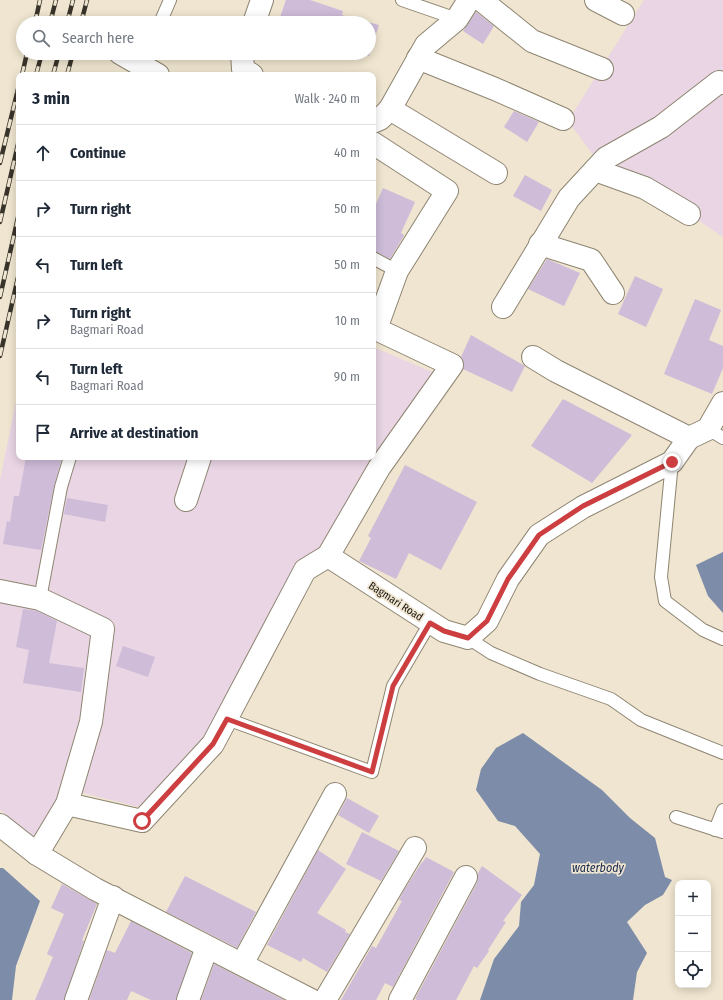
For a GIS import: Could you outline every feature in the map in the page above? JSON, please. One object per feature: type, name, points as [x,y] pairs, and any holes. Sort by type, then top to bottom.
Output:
[{"type":"street","points":[[256,16],[262,0]]},
{"type":"street","points":[[376,121],[380,119],[390,109],[426,45],[457,19],[469,0]]},
{"type":"street","points":[[481,0],[532,41],[602,69]]},
{"type":"street","points":[[596,0],[623,14]]},
{"type":"street","points":[[418,58],[495,89],[563,119]]},
{"type":"street","points":[[133,60],[147,68]]},
{"type":"street","points":[[242,60],[243,69],[248,72]]},
{"type":"street","points":[[503,306],[569,198],[606,158],[661,127],[718,82],[723,83]]},
{"type":"street","points":[[390,109],[496,173]]},
{"type":"street","points":[[67,804],[142,821],[213,744],[305,570],[328,556],[378,459],[452,365],[376,329],[376,318],[397,271],[447,191],[376,145]]},
{"type":"street","points":[[595,170],[645,188],[689,214]]},
{"type":"street","points":[[540,244],[591,260],[613,293]]},
{"type":"street","points":[[533,357],[556,371],[689,438],[716,433],[723,403]]},
{"type":"street","points":[[468,638],[487,621],[508,579],[539,535],[583,506],[672,462],[689,438]]},
{"type":"street","points":[[186,500],[199,460]]},
{"type":"street","name":"Bagmari Road","points":[[328,556],[430,623],[444,631],[468,638]]},
{"type":"street","points":[[0,591],[40,599],[103,629],[92,722],[67,804],[37,854]]},
{"type":"street","points":[[242,964],[335,794]]},
{"type":"street","points":[[0,825],[37,854],[95,889],[310,1000]]},
{"type":"street","points":[[325,1000],[415,848]]},
{"type":"street","points":[[400,1000],[466,878]]},
{"type":"street","points":[[76,1000],[113,897]]},
{"type":"street","points":[[188,1000],[207,947]]},
{"type":"lane","points":[[163,16],[170,0]]},
{"type":"lane","points":[[402,0],[457,19]]},
{"type":"lane","points":[[376,260],[397,271]]},
{"type":"lane","points":[[40,599],[60,487],[69,460]]},
{"type":"lane","points":[[672,462],[661,577],[664,601],[703,630],[723,639]]},
{"type":"lane","points":[[227,719],[372,772],[393,686],[430,623]]},
{"type":"lane","points":[[468,638],[491,653],[540,674],[611,699],[642,720],[723,753]]},
{"type":"lane","points":[[676,817],[719,831],[723,810]]},
{"type":"shaded area","points":[[644,0],[723,0],[723,73],[654,121],[593,155],[568,121]]},
{"type":"shaded area","points":[[720,88],[723,96],[723,237],[689,214],[604,168]]},
{"type":"shaded area","points":[[376,348],[437,374],[206,738],[139,807],[83,793],[52,806],[35,842],[0,810],[0,480],[16,402],[16,460],[376,460]]},
{"type":"water","points":[[723,552],[723,613],[708,596],[696,565]]},
{"type":"water","name":"waterbody","points":[[523,733],[602,790],[630,818],[655,838],[665,877],[672,880],[663,895],[645,905],[627,922],[647,953],[637,972],[633,1000],[480,1000],[494,959],[519,926],[521,902],[534,885],[540,854],[515,826],[498,821],[476,790],[481,769],[496,748]]},
{"type":"water","points":[[0,868],[3,868],[40,901],[16,966],[12,1000],[0,1000]]},
{"type":"building","points":[[286,0],[310,0],[343,11],[342,15],[346,16],[280,16]]},
{"type":"building","points":[[476,12],[494,26],[483,44],[463,31]]},
{"type":"building","points":[[376,24],[379,25],[376,34]]},
{"type":"building","points":[[514,111],[539,122],[527,142],[504,127]]},
{"type":"building","points":[[525,175],[552,190],[541,211],[513,196]]},
{"type":"building","points":[[383,188],[415,202],[401,233],[404,235],[390,259],[376,252],[376,204]]},
{"type":"building","points":[[547,259],[580,273],[564,306],[528,289]]},
{"type":"building","points":[[635,276],[663,289],[646,327],[618,314]]},
{"type":"building","points":[[695,299],[721,310],[709,340],[723,346],[723,368],[712,394],[664,374]]},
{"type":"building","points":[[471,335],[525,366],[512,392],[463,369],[464,365],[461,357]]},
{"type":"building","points":[[563,399],[632,435],[592,483],[531,446]]},
{"type":"building","points":[[25,460],[61,460],[54,486],[41,550],[3,544],[7,521],[10,522],[14,496],[19,496]]},
{"type":"building","points":[[405,465],[477,502],[441,570],[409,553],[396,579],[359,561],[371,538],[368,536]]},
{"type":"building","points":[[67,498],[108,505],[105,522],[64,514]]},
{"type":"building","points":[[23,609],[37,611],[57,621],[49,663],[84,668],[81,692],[23,683],[29,650],[16,647]]},
{"type":"building","points":[[123,646],[155,657],[148,677],[116,666]]},
{"type":"building","points":[[347,798],[379,816],[369,833],[338,815]]},
{"type":"building","points":[[362,832],[399,851],[381,881],[346,864]]},
{"type":"building","points":[[318,850],[346,869],[317,913],[346,930],[345,932],[350,934],[327,972],[303,958],[301,962],[267,945]]},
{"type":"building","points":[[426,857],[454,872],[393,987],[385,983],[376,1000],[341,1000],[372,946],[376,948],[402,901],[399,900],[403,892]]},
{"type":"building","points":[[482,866],[522,895],[503,921],[506,922],[488,950],[489,951],[477,968],[474,966],[456,1000],[417,1000],[415,999],[477,883],[478,873]]},
{"type":"building","points":[[185,876],[256,912],[237,948],[166,912]]},
{"type":"building","points":[[62,884],[97,904],[82,940],[84,941],[64,1000],[35,1000],[53,957],[47,954],[64,914],[51,908]]},
{"type":"building","points":[[131,921],[192,953],[176,1000],[151,1000],[131,991],[127,1000],[89,1000],[107,950],[115,953]]},
{"type":"building","points":[[214,964],[284,1000],[201,1000]]},
{"type":"railway","points":[[37,16],[40,0]]},
{"type":"railway","points":[[52,16],[56,0]]},
{"type":"railway","points":[[69,16],[73,0]]},
{"type":"railway","points":[[83,16],[87,0]]},
{"type":"railway","points":[[23,72],[25,60]]},
{"type":"railway","points":[[37,72],[40,60]]},
{"type":"railway","points":[[54,72],[57,60]]},
{"type":"railway","points":[[68,72],[71,60]]},
{"type":"railway","points":[[0,163],[16,97]]},
{"type":"railway","points":[[0,222],[16,153]]},
{"type":"railway","points":[[0,297],[16,226]]},
{"type":"railway","points":[[0,356],[16,286]]},
{"type":"route","points":[[142,821],[213,744],[227,719],[372,772],[393,686],[430,623],[444,631],[468,638],[487,621],[508,579],[539,535],[583,506],[672,462]]}]
